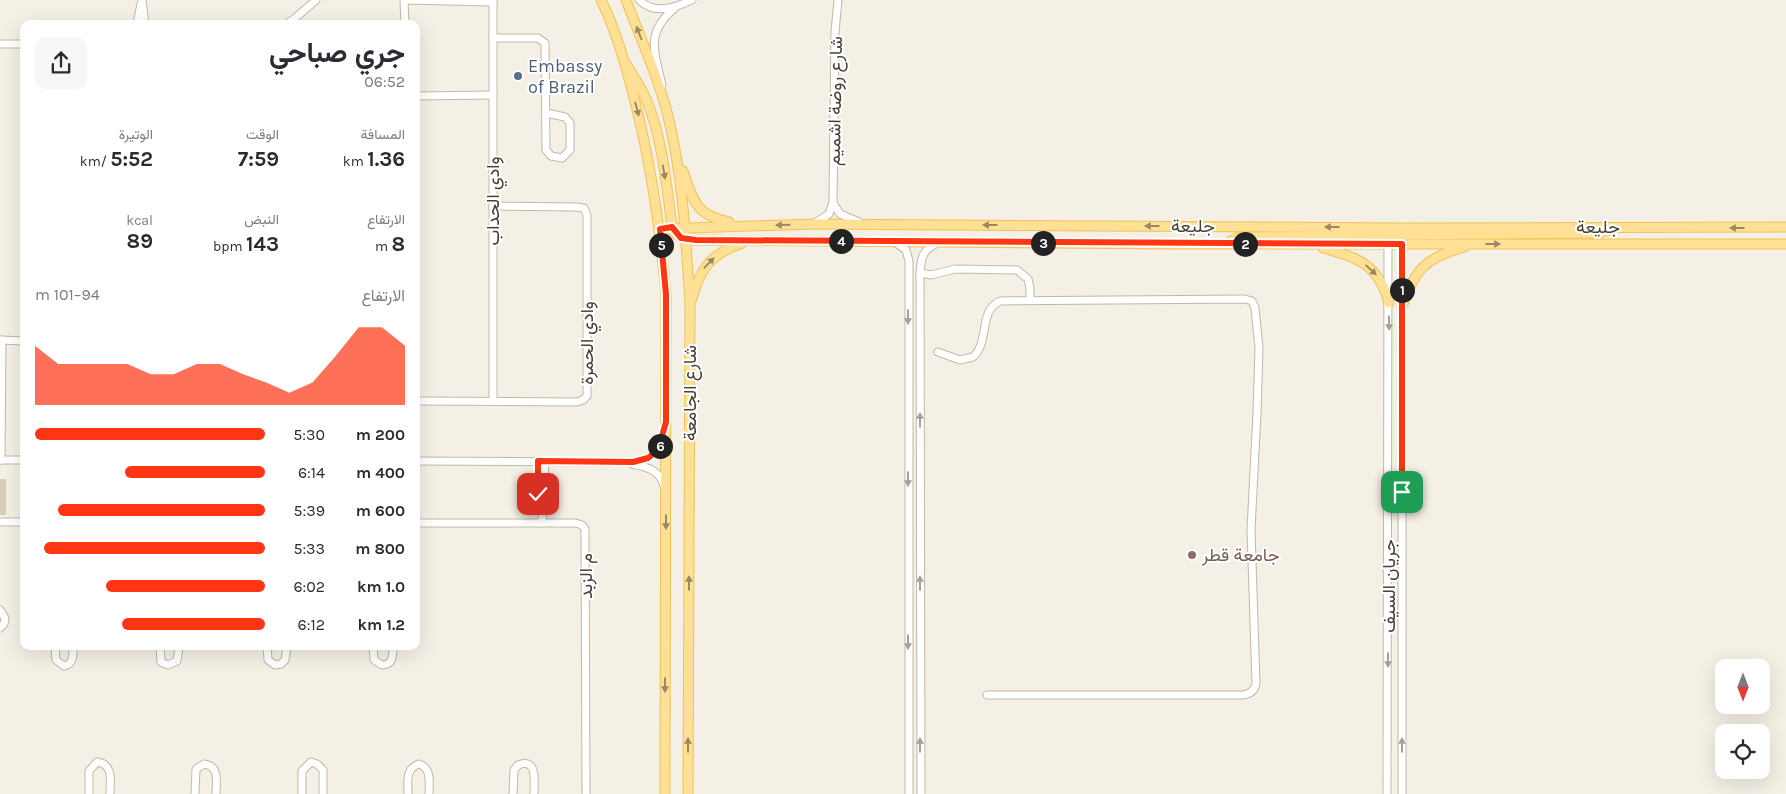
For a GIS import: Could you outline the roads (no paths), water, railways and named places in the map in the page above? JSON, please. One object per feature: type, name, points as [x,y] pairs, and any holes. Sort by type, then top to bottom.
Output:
[{"type":"main road","name":"شارع الجامعة","points":[[601,0],[610,17],[624,62],[652,177],[660,229],[666,295],[665,794]]},
{"type":"main road","name":"شارع الجامعة","points":[[626,0],[667,112],[678,164],[685,227],[690,305],[688,794]]},
{"type":"main road","points":[[624,62],[650,109],[664,171],[672,227],[676,234],[686,240]]},
{"type":"main road","points":[[678,164],[682,169],[690,196],[698,207],[720,220],[744,226]]},
{"type":"main road","name":"جليعة","points":[[660,229],[672,227],[866,224],[1402,236],[1616,227],[1786,227]]},
{"type":"main road","points":[[1226,244],[1238,237],[1388,236],[1395,234],[1402,236]]},
{"type":"main road","name":"جليعة","points":[[686,240],[1311,244],[1388,236]]},
{"type":"main road","name":"جليعة","points":[[1402,236],[1476,244],[1786,244]]},
{"type":"main road","points":[[690,305],[697,280],[705,266],[720,252],[749,240]]},
{"type":"main road","points":[[1311,244],[1353,257],[1372,268],[1386,290],[1389,303]]},
{"type":"main road","points":[[1402,307],[1411,282],[1420,269],[1444,254],[1476,244]]},
{"type":"street","points":[[292,20],[316,0]]},
{"type":"street","points":[[404,0],[405,20]]},
{"type":"street","name":"وادي الحداب","points":[[404,0],[493,1],[493,401]]},
{"type":"street","points":[[639,0],[656,9],[676,7],[692,0]]},
{"type":"street","name":"شارع روضة اشميم","points":[[833,202],[835,32],[838,0]]},
{"type":"street","points":[[138,20],[142,1]]},
{"type":"street","points":[[142,1],[144,20]]},
{"type":"street","points":[[667,112],[668,106],[656,55],[655,34],[659,23],[676,7]]},
{"type":"street","points":[[493,38],[538,38],[544,40],[546,46],[546,113],[546,150],[551,156],[562,158],[570,150],[570,123],[565,117],[546,113]]},
{"type":"street","points":[[0,44],[20,44]]},
{"type":"street","points":[[420,96],[493,95]]},
{"type":"street","points":[[813,224],[829,214],[833,202]]},
{"type":"street","points":[[833,202],[840,214],[851,220],[866,224]]},
{"type":"street","name":"وادي الحمرة","points":[[420,401],[577,402],[588,396],[587,215],[584,208],[576,206],[493,206]]},
{"type":"street","name":"جريان السيف","points":[[1387,794],[1388,236]]},
{"type":"street","name":"جريان السيف","points":[[1402,236],[1402,794]]},
{"type":"street","points":[[892,241],[908,253],[909,285],[909,794]]},
{"type":"street","points":[[921,794],[920,273],[923,254],[930,246],[942,242]]},
{"type":"street","points":[[920,273],[931,275],[955,269],[1017,270],[1028,279],[1030,300]]},
{"type":"street","points":[[909,285],[915,283],[920,285]]},
{"type":"street","points":[[938,352],[960,360],[973,357],[979,350],[988,312],[993,305],[1000,301],[1244,299],[1254,303],[1259,348],[1258,413],[1251,530],[1255,686],[1252,692],[1243,695],[987,695]]},
{"type":"street","points":[[20,341],[1,340],[1,460],[20,460]]},
{"type":"street","points":[[420,461],[638,462],[653,456],[661,444],[666,422]]},
{"type":"street","points":[[542,461],[545,492],[542,505],[542,522]]},
{"type":"street","points":[[622,463],[654,470],[664,483],[666,504]]},
{"type":"street","points":[[0,522],[20,522]]},
{"type":"street","name":"م الزبد","points":[[420,523],[542,522],[579,524],[586,531],[586,794]]},
{"type":"street","points":[[0,610],[5,618],[4,624],[0,628]]},
{"type":"street","points":[[55,650],[56,660],[64,666],[72,660],[73,650]]},
{"type":"street","points":[[160,650],[161,662],[168,665],[177,661],[178,650]]},
{"type":"street","points":[[267,650],[268,660],[275,665],[281,664],[285,660],[286,650]]},
{"type":"street","points":[[373,650],[374,660],[382,665],[388,664],[392,660],[393,650]]},
{"type":"street","points":[[89,794],[89,771],[94,763],[97,762],[104,765],[110,772],[110,794]]},
{"type":"street","points":[[302,794],[302,771],[307,764],[314,762],[321,766],[324,773],[323,794]]},
{"type":"street","points":[[513,794],[514,770],[518,765],[524,763],[531,766],[534,771],[534,794]]},
{"type":"street","points":[[195,794],[195,772],[200,765],[204,764],[211,766],[215,771],[216,794]]},
{"type":"street","points":[[408,794],[409,773],[411,768],[419,764],[428,771],[428,794]]},
{"type":"street","points":[[1388,768],[1393,772],[1402,768]]},
{"type":"place","name":"Embassy of Brazil","points":[[518,76]]},
{"type":"place","name":"جامعة قطر","points":[[1192,555]]}]
